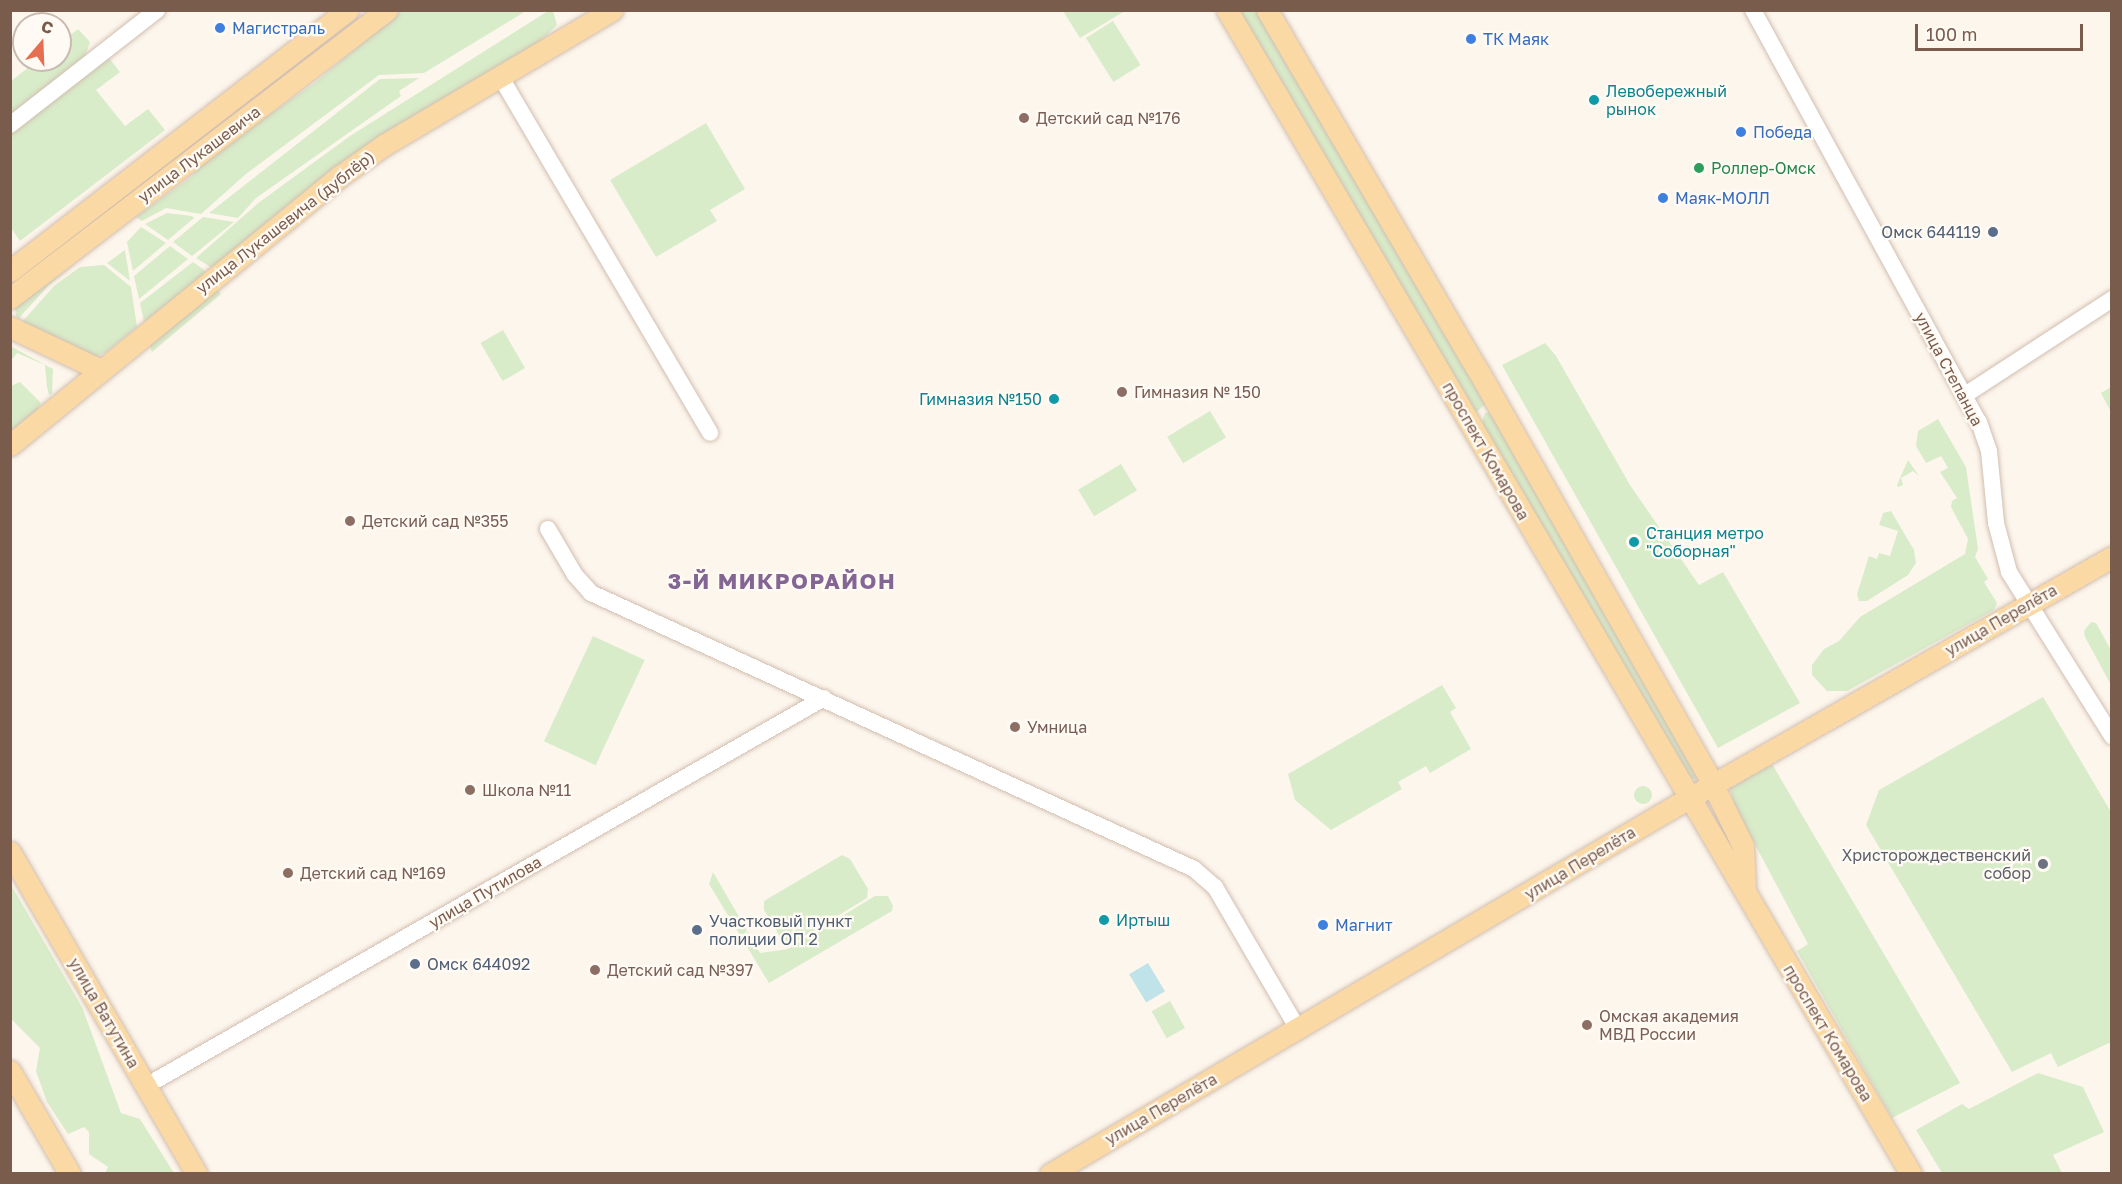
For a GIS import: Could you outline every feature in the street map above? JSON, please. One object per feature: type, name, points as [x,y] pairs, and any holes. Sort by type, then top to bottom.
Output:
[{"type":"main road","name":"улица Лукашевича","points":[[10,271],[348,10]]},
{"type":"main road","name":"улица Лукашевича","points":[[10,298],[387,10]]},
{"type":"main road","name":"улица Лукашевича (дублёр)","points":[[10,445],[340,176],[384,145],[612,10]]},
{"type":"main road","name":"проспект Комарова","points":[[1227,10],[1911,1173]]},
{"type":"main road","name":"проспект Комарова","points":[[1267,10],[1500,409],[1713,785],[1743,846],[1746,892]]},
{"type":"main road","points":[[1392,290],[1415,286],[1421,274]]},
{"type":"main road","points":[[10,327],[101,370]]},
{"type":"main road","points":[[1471,425],[1486,409],[1500,409]]},
{"type":"main road","name":"улица Перелёта","points":[[1050,1173],[1690,798],[2112,557]]},
{"type":"main road","name":"улица Ватутина","points":[[10,852],[196,1173]]},
{"type":"main road","points":[[10,1071],[70,1173]]},
{"type":"street","points":[[10,125],[157,10]]},
{"type":"street","name":"улица Степанца","points":[[1753,10],[1965,395],[1989,451],[2002,552],[2009,572],[2112,736]]},
{"type":"street","points":[[500,76],[710,433]]},
{"type":"street","points":[[1965,395],[2112,299]]},
{"type":"street","points":[[548,529],[575,575],[591,593],[1205,877],[1215,887],[1298,1029]]},
{"type":"street","name":"улица Путилова","points":[[146,1086],[824,699]]},
{"type":"green space","points":[[401,11],[526,11],[424,73],[379,75],[246,174],[201,214],[166,208],[142,221],[136,217],[191,177],[210,156],[313,84]]},
{"type":"green space","points":[[548,11],[553,11],[557,25],[536,46],[212,268],[196,258],[257,204],[350,136]]},
{"type":"green space","points":[[1063,11],[1125,11],[1080,38]]},
{"type":"green space","points":[[1237,11],[1260,11],[1486,404],[1474,414]]},
{"type":"green space","points":[[1113,21],[1141,65],[1113,82],[1086,38]]},
{"type":"green space","points":[[78,29],[90,42],[85,57],[72,67],[72,34]]},
{"type":"green space","points":[[106,54],[120,72],[96,90],[125,126],[148,109],[165,130],[20,241],[11,228],[11,127]]},
{"type":"green space","points":[[23,72],[66,72],[11,114],[11,81]]},
{"type":"green space","points":[[419,78],[399,91],[401,96],[256,198],[238,218],[209,213],[380,79]]},
{"type":"green space","points":[[706,123],[745,189],[710,210],[717,221],[656,257],[610,180]]},
{"type":"green space","points":[[167,213],[194,218],[168,240],[145,224]]},
{"type":"green space","points":[[203,217],[234,222],[192,256],[173,242]]},
{"type":"green space","points":[[141,227],[166,243],[133,271],[127,242]]},
{"type":"green space","points":[[170,246],[188,259],[139,299],[134,276]]},
{"type":"green space","points":[[125,250],[130,281],[107,263]]},
{"type":"green space","points":[[193,262],[207,272],[144,322],[140,303]]},
{"type":"green space","points":[[76,264],[49,285],[19,318],[16,316],[15,307]]},
{"type":"green space","points":[[104,265],[131,287],[137,327],[106,352],[95,357],[22,322],[54,286],[80,267]]},
{"type":"green space","points":[[215,287],[221,294],[152,352],[148,341]]},
{"type":"green space","points":[[503,330],[525,368],[502,381],[480,343]]},
{"type":"green space","points":[[1545,343],[1556,356],[1630,485],[1699,585],[1723,572],[1800,703],[1718,748],[1502,365]]},
{"type":"green space","points":[[10,346],[53,369],[52,394],[49,395],[47,387],[45,365],[17,353],[11,361]]},
{"type":"green space","points":[[20,382],[41,403],[37,411],[11,432],[11,386]]},
{"type":"green space","points":[[2111,387],[2111,412],[2101,393]]},
{"type":"green space","points":[[1210,411],[1226,438],[1183,463],[1167,437]]},
{"type":"green space","points":[[1491,412],[1698,777],[1696,779],[1690,778],[1481,425],[1485,413]]},
{"type":"green space","points":[[1938,419],[1966,467],[1978,549],[1975,557],[1988,579],[1984,582],[1997,603],[1994,610],[1847,691],[1827,691],[1812,675],[1812,665],[1824,649],[1839,641],[1860,617],[1965,554],[1968,539],[1951,507],[1952,501],[1957,498],[1940,472],[1948,468],[1941,456],[1926,463],[1916,446],[1918,431]]},
{"type":"green space","points":[[1908,460],[1919,476],[1913,471],[1901,478],[1903,485],[1898,487],[1897,485]]},
{"type":"green space","points":[[1121,464],[1137,491],[1094,516],[1078,490]]},
{"type":"green space","points":[[1891,511],[1914,550],[1916,563],[1908,575],[1867,601],[1859,601],[1857,594],[1869,556],[1877,559],[1879,553],[1890,556],[1898,531],[1879,525],[1883,513]]},
{"type":"green space","points":[[2091,622],[2096,623],[2111,650],[2111,685],[2085,637],[2084,631]]},
{"type":"green space","points":[[593,636],[645,660],[596,765],[544,741]]},
{"type":"green space","points":[[1442,685],[1456,708],[1450,712],[1471,749],[1430,773],[1426,766],[1398,782],[1402,789],[1331,830],[1295,800],[1288,774]]},
{"type":"green space","points":[[2043,697],[2111,812],[2111,1042],[2058,1067],[2051,1053],[2012,1072],[1866,825],[1879,790]]},
{"type":"green space","points":[[1772,764],[1960,1083],[1892,1118],[1797,951],[1808,944],[1735,807],[1730,788]]},
{"type":"green space","points":[[1639,786],[1647,786],[1652,791],[1650,802],[1639,804],[1634,799],[1634,791]]},
{"type":"green space","points":[[842,855],[850,859],[868,889],[867,898],[793,943],[783,942],[764,910],[764,901]]},
{"type":"green space","points":[[713,872],[760,953],[788,949],[875,896],[888,896],[893,906],[892,911],[769,983],[709,884]]},
{"type":"green space","points":[[11,885],[82,1007],[121,1113],[140,1119],[174,1173],[105,1173],[108,1167],[89,1154],[89,1132],[84,1127],[68,1134],[47,1102],[36,1071],[40,1048],[11,1019]]},
{"type":"green space","points":[[1170,1001],[1185,1028],[1167,1038],[1152,1011]]},
{"type":"green space","points":[[2038,1073],[2083,1087],[2104,1132],[2053,1155],[2062,1173],[1942,1173],[1916,1130],[1962,1104],[1969,1109]]},
{"type":"water","points":[[1148,963],[1165,991],[1146,1003],[1129,974]]},
{"type":"place","name":"Магистраль","points":[[220,28]]},
{"type":"place","name":"ТК Маяк","points":[[1471,39]]},
{"type":"place","name":"Левобережный рынок","points":[[1594,100]]},
{"type":"place","name":"Детский сад №176","points":[[1024,118]]},
{"type":"place","name":"Победа","points":[[1741,132]]},
{"type":"place","name":"Роллер-Омск","points":[[1699,168]]},
{"type":"place","name":"Маяк-МОЛЛ","points":[[1663,198]]},
{"type":"place","name":"Омск 644119","points":[[1993,232]]},
{"type":"place","name":"Гимназия № 150","points":[[1122,392]]},
{"type":"place","name":"Гимназия №150","points":[[1054,399]]},
{"type":"place","name":"Детский сад №355","points":[[350,521]]},
{"type":"place","name":"Станция метро \"Соборная\"","points":[[1634,542]]},
{"type":"place","name":"Умница","points":[[1015,727]]},
{"type":"place","name":"Школа №11","points":[[470,790]]},
{"type":"place","name":"Христорождественский собор","points":[[2043,864]]},
{"type":"place","name":"Детский сад №169","points":[[288,873]]},
{"type":"place","name":"Иртыш","points":[[1104,920]]},
{"type":"place","name":"Магнит","points":[[1323,925]]},
{"type":"place","name":"Участковый пункт полиции ОП 2","points":[[697,930]]},
{"type":"place","name":"Омск 644092","points":[[415,964]]},
{"type":"place","name":"Детский сад №397","points":[[595,970]]},
{"type":"place","name":"Омская академия МВД России","points":[[1587,1025]]},
{"type":"district","name":"3-Й МИКРОРАЙОН","points":[[782,581]]}]
